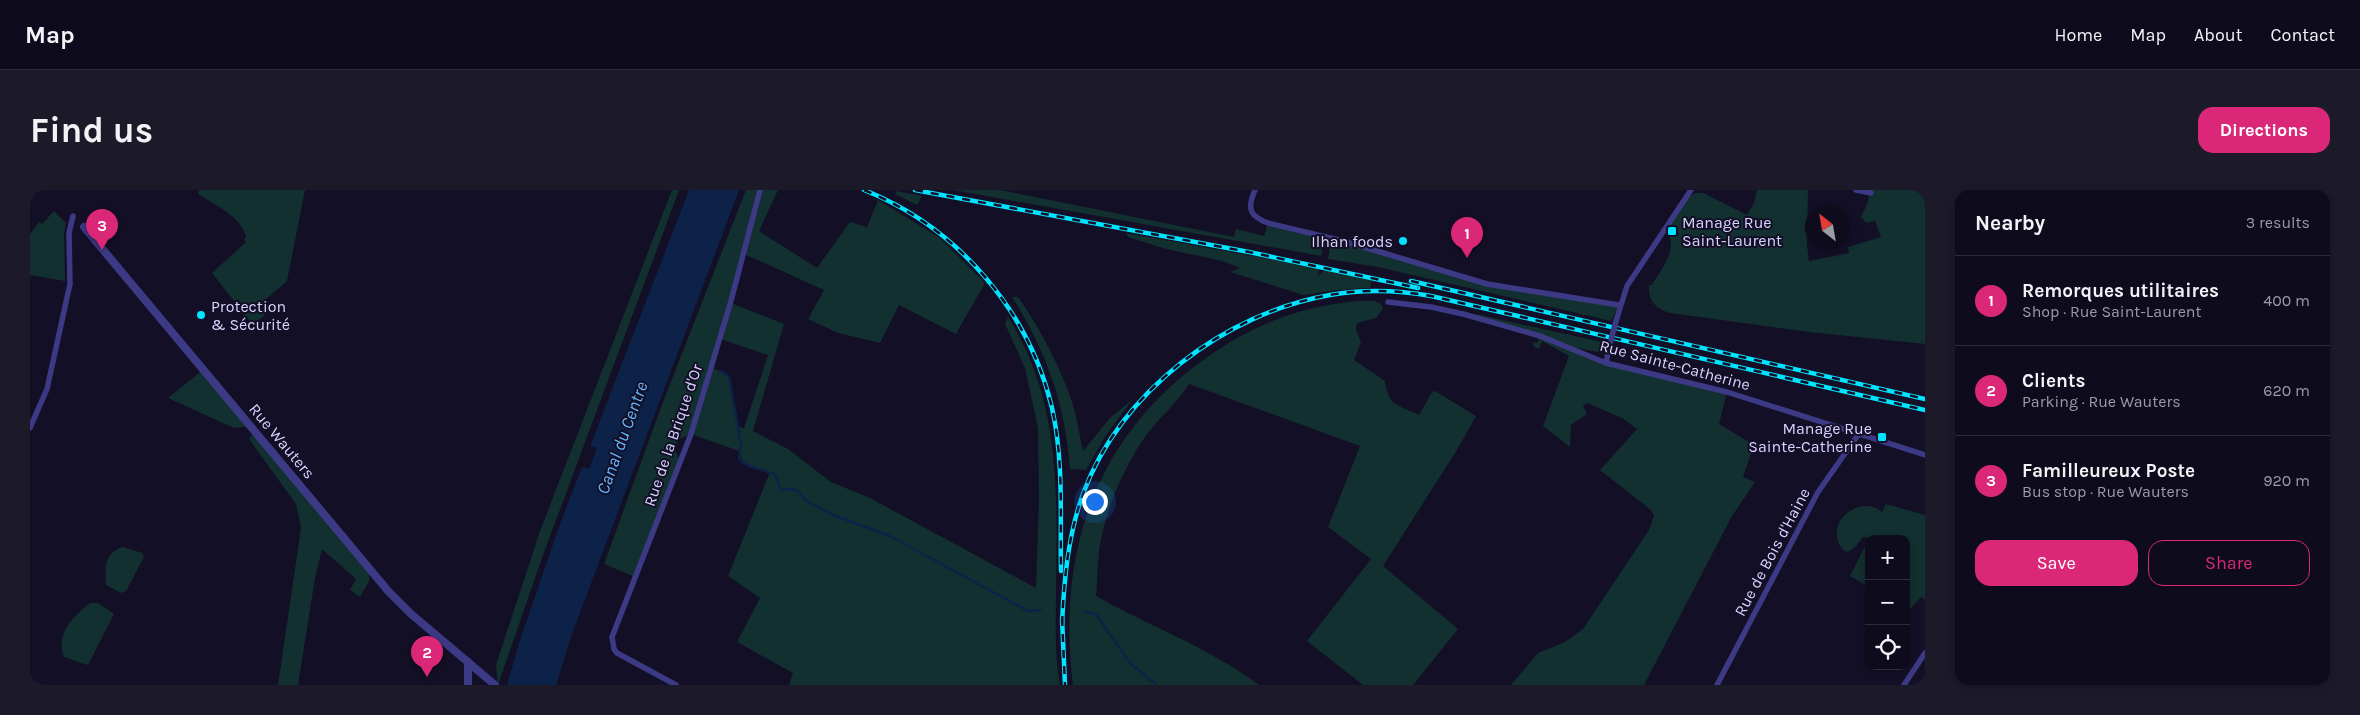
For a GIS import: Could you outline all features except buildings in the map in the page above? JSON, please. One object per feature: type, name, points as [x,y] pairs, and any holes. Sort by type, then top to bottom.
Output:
[{"type":"street","name":"Rue de la Brique d'Or","points":[[676,685],[617,653],[612,643],[612,637],[691,434],[731,300],[760,190]]},
{"type":"street","points":[[1255,190],[1250,201],[1251,210],[1256,218],[1268,223],[1347,242],[1487,284],[1620,305]]},
{"type":"street","points":[[1606,363],[1620,305],[1627,286],[1691,190]]},
{"type":"street","points":[[1856,190],[1871,193]]},
{"type":"street","points":[[30,428],[47,389],[70,284],[69,233],[73,216]]},
{"type":"street","name":"Rue Wauters","points":[[84,228],[379,581],[410,613],[495,685]]},
{"type":"street","name":"Rue Sainte-Catherine","points":[[1388,302],[1431,307],[1463,314],[1540,336],[1606,363],[1727,392],[1925,455]]},
{"type":"street","name":"Rue de Bois d'Haine","points":[[1717,685],[1818,492],[1858,435]]},
{"type":"street","points":[[1904,685],[1925,653]]},
{"type":"street","points":[[468,662],[468,685]]},
{"type":"green space","points":[[199,190],[305,190],[287,281],[258,306],[266,314],[253,325],[212,273],[246,242],[244,240],[246,237],[239,223],[233,217],[198,194]]},
{"type":"green space","points":[[672,190],[679,190],[543,555],[498,685],[496,665],[540,531]]},
{"type":"green space","points":[[746,190],[778,190],[759,231],[817,268],[850,222],[867,227],[878,200],[940,238],[985,283],[956,334],[899,305],[880,343],[838,333],[808,319],[824,290],[744,254],[731,303],[784,324],[753,431],[788,449],[831,482],[870,498],[1036,588],[1039,499],[1038,428],[1025,368],[1005,324],[1008,317],[1025,349],[1038,381],[1047,414],[1052,447],[1056,516],[1056,648],[1060,685],[789,685],[793,673],[737,642],[760,598],[728,576],[770,472],[744,463],[739,451],[691,434],[679,439],[674,448],[680,461],[635,577],[604,564],[661,407]],"holes":[[[720,339],[768,355],[744,428],[739,427],[729,377],[726,373],[711,368]]]},
{"type":"green space","points":[[953,190],[1000,190],[1234,237],[1236,229],[1264,236],[1268,223],[1324,239],[1321,256]]},
{"type":"green space","points":[[1757,190],[1808,190],[1808,205],[1805,205],[1805,250],[1808,250],[1809,261],[1849,253],[1850,246],[1881,237],[1875,221],[1866,223],[1861,217],[1868,202],[1870,190],[1925,190],[1925,344],[1809,332],[1670,313],[1656,306],[1651,300],[1649,285],[1652,285],[1668,257],[1671,243],[1666,228],[1685,199],[1697,193],[1703,193],[1747,215],[1754,203]]},
{"type":"green space","points":[[897,191],[922,196],[917,205],[895,194]]},
{"type":"green space","points":[[54,211],[66,223],[64,234],[65,281],[30,275],[30,234],[39,222],[42,224]]},
{"type":"green space","points":[[1126,233],[1319,268],[1318,276],[1325,270],[1372,279],[1370,288],[1304,295],[1230,272],[1240,268],[1226,262],[1156,246],[1128,237]]},
{"type":"green space","points":[[1336,242],[1347,242],[1487,284],[1619,305],[1611,321],[1378,267],[1328,259],[1330,246]]},
{"type":"green space","points":[[1012,297],[1018,297],[1026,309],[1043,337],[1065,383],[1075,412],[1083,451],[1110,418],[1133,399],[1106,435],[1086,470],[1070,469],[1064,422],[1052,379],[1035,338]]},
{"type":"green space","points":[[1358,301],[1374,301],[1381,304],[1383,309],[1376,318],[1357,323],[1356,330],[1361,342],[1354,360],[1385,381],[1392,401],[1400,407],[1419,415],[1432,392],[1435,391],[1476,416],[1457,450],[1383,566],[1458,629],[1413,685],[1363,685],[1307,641],[1371,559],[1328,527],[1360,446],[1189,384],[1147,434],[1132,457],[1120,482],[1109,508],[1100,542],[1096,596],[1200,648],[1259,685],[1073,685],[1069,638],[1071,593],[1077,549],[1089,507],[1107,468],[1130,431],[1160,397],[1195,366],[1233,340],[1272,321],[1292,314],[1313,308]]},
{"type":"green space","points":[[1476,314],[1606,343],[1607,348],[1598,352],[1577,348],[1575,350],[1606,363],[1727,392],[1719,424],[1754,445],[1743,477],[1755,482],[1732,516],[1644,685],[1511,685],[1538,653],[1565,642],[1583,629],[1649,530],[1654,516],[1651,510],[1600,470],[1637,429],[1622,418],[1587,403],[1583,406],[1587,414],[1571,425],[1570,447],[1543,426],[1569,356],[1542,341],[1539,349],[1534,347],[1533,342],[1537,343],[1539,340],[1537,338],[1473,316]]},
{"type":"green space","points":[[204,369],[251,426],[234,428],[168,398]]},
{"type":"green space","points":[[255,430],[370,570],[369,581],[360,597],[350,590],[356,579],[322,549],[315,578],[298,685],[278,685],[301,528],[296,504],[249,439]]},
{"type":"green space","points":[[1886,504],[1925,515],[1925,600],[1921,597],[1910,609],[1910,535],[1865,535],[1865,537],[1863,537],[1848,552],[1844,551],[1838,541],[1837,530],[1840,521],[1846,514],[1864,506],[1873,507],[1882,512]]},
{"type":"green space","points":[[1865,546],[1865,585],[1850,576]]},
{"type":"green space","points":[[123,547],[142,553],[144,557],[126,591],[121,593],[106,585],[106,567],[112,553]]},
{"type":"green space","points":[[90,603],[98,603],[114,614],[88,665],[64,657],[62,640],[67,626]]},
{"type":"water","name":"Canal du Centre","points":[[689,190],[739,190],[572,634],[556,685],[507,685],[519,643],[560,524]]},
{"type":"pier","points":[[588,445],[597,448],[589,469],[580,466]]},
{"type":"waterway","points":[[721,371],[729,377],[741,444],[739,456],[741,461],[749,466],[775,474],[781,490],[792,489],[798,491],[805,500],[833,515],[890,536],[1028,611],[1041,610]]},
{"type":"waterway","points":[[1085,612],[1096,614],[1130,663],[1157,685]]},
{"type":"railway","points":[[864,190],[898,206],[929,226],[958,249],[984,276],[1007,306],[1026,338],[1041,372],[1056,428],[1061,489],[1061,571]]},
{"type":"railway","points":[[915,190],[1249,252],[1418,288]]},
{"type":"railway","points":[[1411,281],[1925,399]]},
{"type":"railway","points":[[1062,624],[1068,558],[1078,510],[1083,494],[1100,457],[1122,422],[1150,391],[1181,363],[1215,339],[1252,319],[1291,305],[1330,295],[1368,291],[1393,291],[1431,296],[1925,410]]},
{"type":"railway","points":[[1062,618],[1065,685]]},
{"type":"place","name":"Manage Rue Saint-Laurent","points":[[1672,231]]},
{"type":"place","name":"Ilhan foods","points":[[1403,241]]},
{"type":"place","name":"Familleureux Poste","points":[[102,250]]},
{"type":"place","name":"Remorques utilitaires","points":[[1467,258]]},
{"type":"place","name":"Protection & Sécurité","points":[[201,315]]},
{"type":"place","name":"Manage Rue Sainte-Catherine","points":[[1882,437]]},
{"type":"place","name":"Clients","points":[[427,677]]}]
